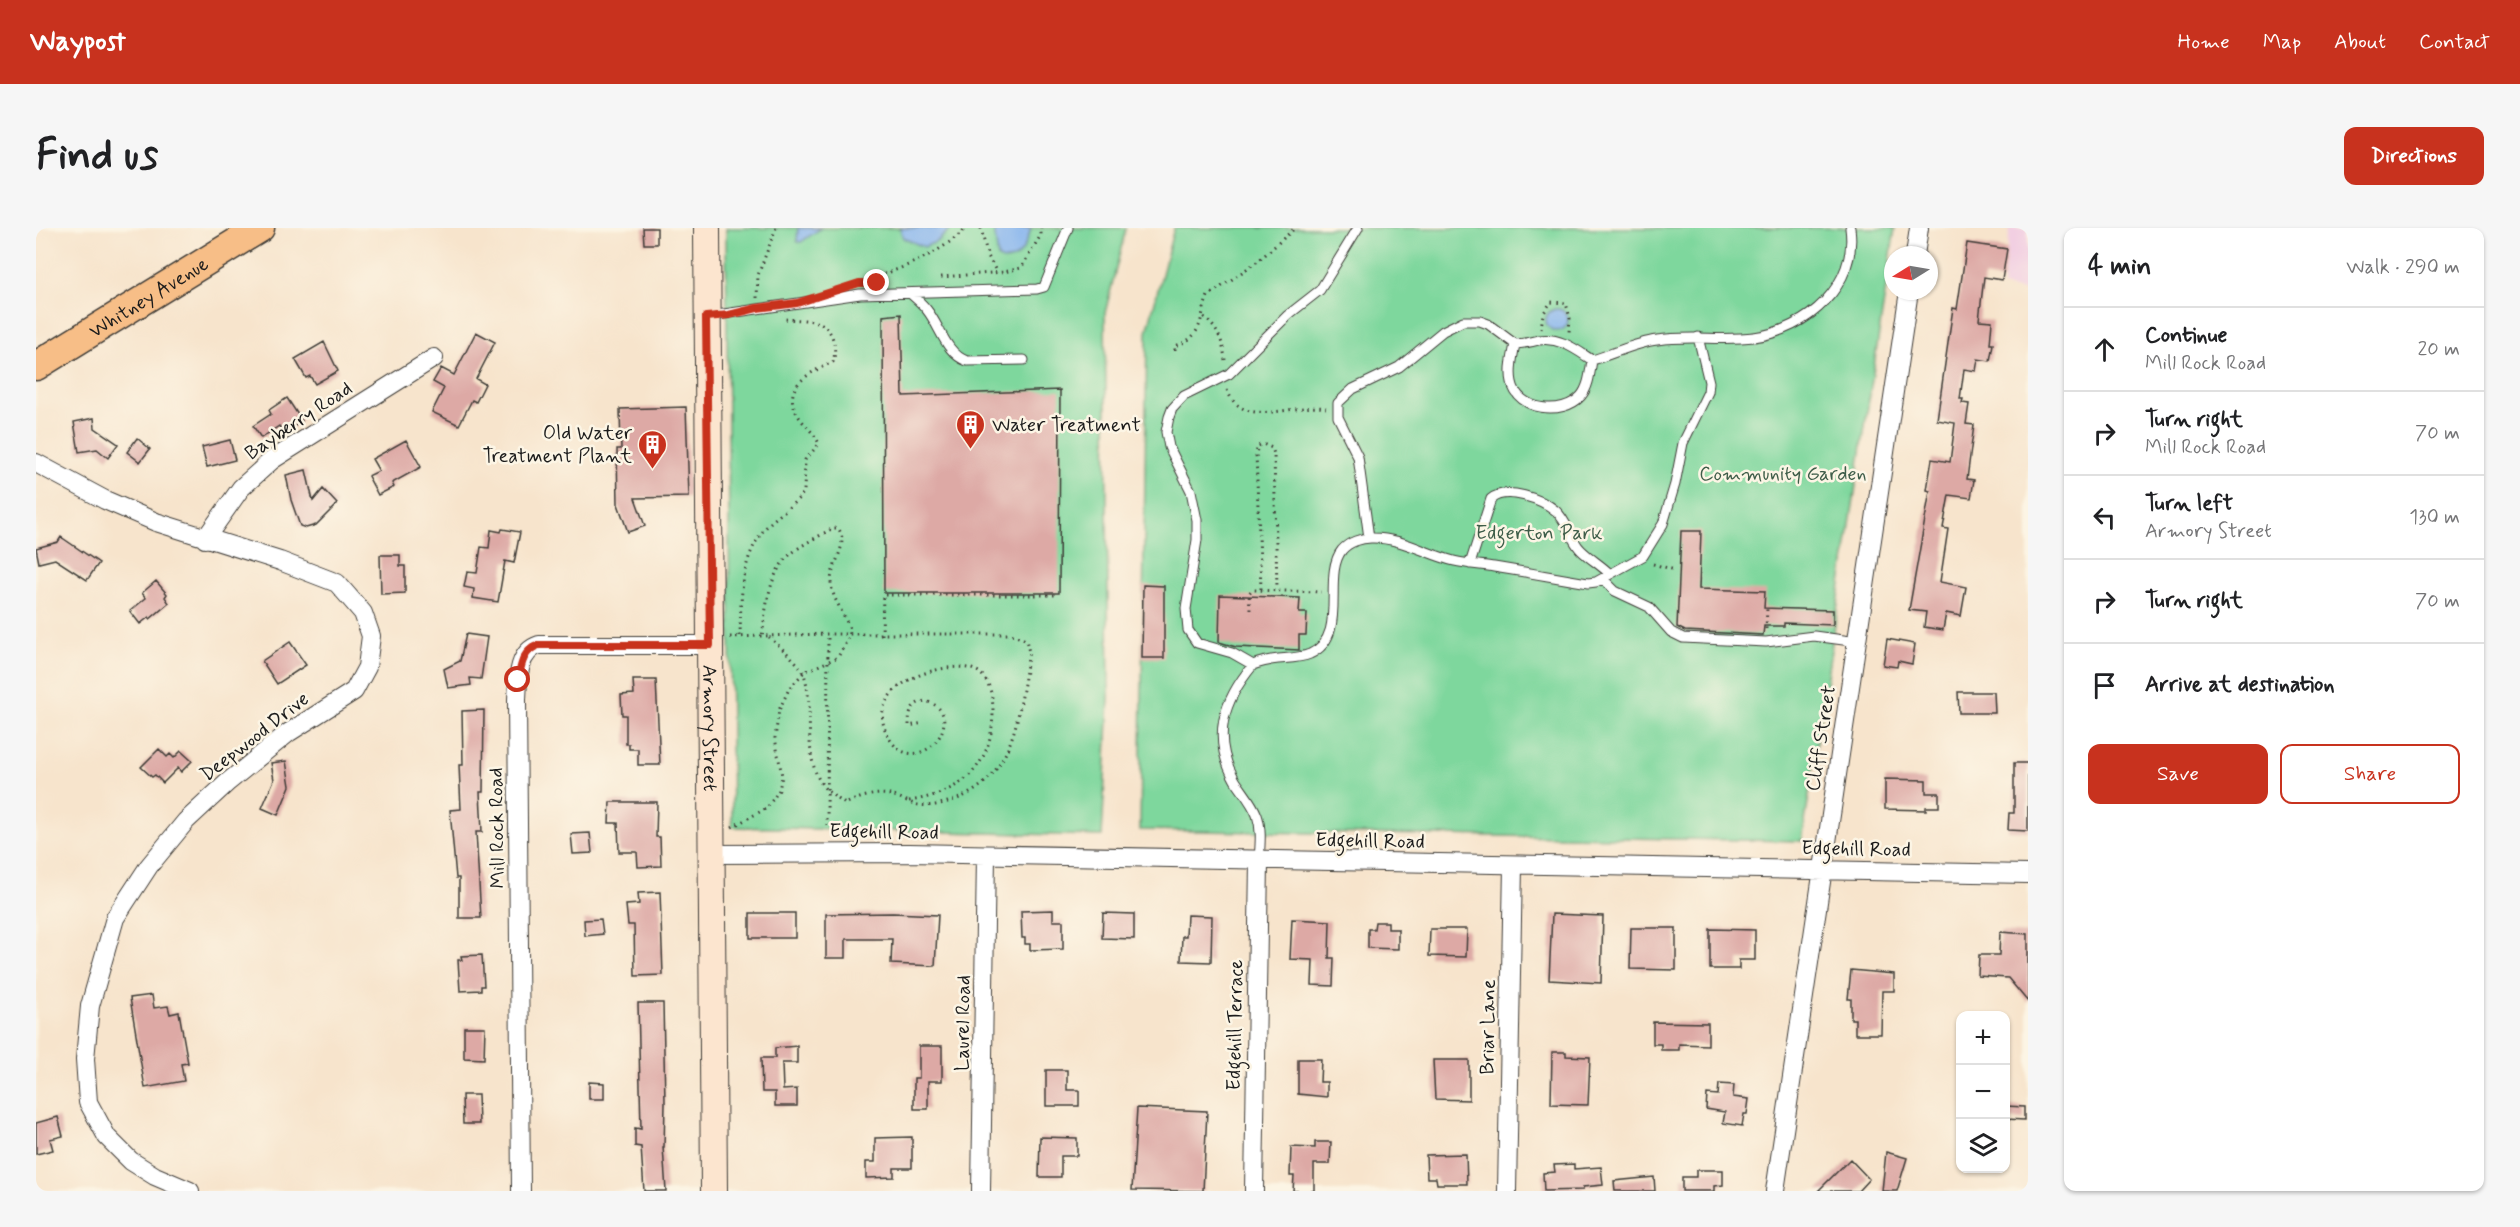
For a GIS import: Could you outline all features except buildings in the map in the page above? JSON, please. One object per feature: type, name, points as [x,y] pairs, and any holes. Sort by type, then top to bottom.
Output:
[{"type":"main road","name":"Whitney Avenue","points":[[36,366],[260,228]]},
{"type":"main road","name":"Armory Street","points":[[707,228],[706,317],[719,641],[711,828],[714,1191]]},
{"type":"street","points":[[1916,246],[1919,228]]},
{"type":"street","name":"Cliff Street","points":[[1775,1191],[1908,300]]},
{"type":"street","name":"Bayberry Road","points":[[205,539],[241,488],[272,460],[434,358]]},
{"type":"street","name":"Deepwood Drive","points":[[36,463],[105,500],[156,522],[280,561],[337,583],[363,613],[371,636],[367,667],[354,691],[288,733],[228,782],[186,821],[149,866],[115,918],[90,1005],[85,1059],[88,1102],[107,1137],[130,1161],[154,1176],[190,1191]]},
{"type":"street","name":"Mill Rock Road","points":[[521,1191],[517,700],[520,667],[525,654],[532,647],[539,645],[719,641]]},
{"type":"street","name":"Edgehill Road","points":[[712,854],[986,855],[2028,874]]},
{"type":"street","name":"Laurel Road","points":[[981,1191],[986,855]]},
{"type":"street","name":"Edgehill Terrace","points":[[1254,1191],[1259,861]]},
{"type":"street","name":"Briar Lane","points":[[1507,1191],[1513,865]]},
{"type":"lane","points":[[706,317],[860,294],[942,290],[1028,290],[1044,287],[1068,228]]},
{"type":"lane","points":[[1253,665],[1238,656],[1197,643],[1188,630],[1186,609],[1197,540],[1197,520],[1191,491],[1167,440],[1169,417],[1180,399],[1223,378],[1249,357],[1288,315],[1320,290],[1358,228]]},
{"type":"lane","points":[[1592,360],[1628,346],[1655,340],[1755,337],[1800,320],[1816,310],[1835,290],[1843,276],[1848,257],[1850,228]]},
{"type":"lane","points":[[910,292],[927,310],[950,349],[959,358],[967,361],[1024,360]]},
{"type":"lane","points":[[1369,538],[1358,457],[1336,410],[1338,403],[1353,389],[1399,368],[1443,331],[1463,321],[1479,321],[1515,344],[1541,340],[1566,343],[1592,360]]},
{"type":"lane","points":[[1259,861],[1261,833],[1256,812],[1233,776],[1225,755],[1221,735],[1227,707],[1253,665],[1277,657],[1309,654],[1326,640],[1330,626],[1336,565],[1343,549],[1349,544],[1369,538],[1390,540],[1444,559],[1588,583],[1606,576],[1642,555],[1663,524],[1676,484],[1683,443],[1708,392],[1709,382],[1698,337]]},
{"type":"lane","points":[[1515,344],[1511,370],[1514,390],[1520,397],[1538,407],[1558,408],[1574,402],[1582,394],[1587,384],[1592,360]]},
{"type":"lane","points":[[1470,564],[1491,500],[1498,494],[1517,495],[1555,511],[1574,541],[1606,576],[1616,591],[1649,608],[1676,636],[1693,639],[1766,642],[1814,636],[1857,642]]},
{"type":"path","points":[[740,636],[742,590],[748,555],[763,532],[804,492],[805,460],[819,444],[796,411],[794,393],[801,379],[832,362],[836,353],[832,336],[820,324],[763,316],[757,308],[758,275],[776,228]]},
{"type":"path","points":[[877,283],[859,283],[905,268],[952,242],[966,228]]},
{"type":"path","points":[[981,228],[987,254],[997,273]]},
{"type":"path","points":[[933,278],[997,273],[1021,268],[1041,235],[1041,228]]},
{"type":"path","points":[[1175,350],[1175,346],[1196,332],[1208,296],[1258,261],[1296,228]]},
{"type":"path","points":[[1542,318],[1551,302],[1566,303],[1571,322]]},
{"type":"path","points":[[1203,316],[1216,327],[1223,344],[1225,363],[1223,378],[1233,402],[1251,412],[1269,413],[1310,406],[1336,410]]},
{"type":"path","points":[[1261,589],[1256,453],[1258,446],[1263,444],[1272,447],[1274,454],[1277,589]]},
{"type":"path","points":[[711,828],[732,827],[767,808],[780,790],[782,776],[775,738],[780,710],[789,689],[804,672],[836,659],[842,653],[850,635],[848,623],[832,593],[833,569],[842,545],[841,531],[836,527],[800,547],[783,563],[769,596],[762,637]]},
{"type":"path","points":[[1642,555],[1655,565],[1675,570]]},
{"type":"path","points":[[1250,610],[1249,593],[1252,590],[1334,592]]},
{"type":"path","points":[[882,635],[883,595],[1057,595]]},
{"type":"path","points":[[1766,642],[1767,608]]},
{"type":"path","points":[[827,825],[828,634]]},
{"type":"path","points":[[719,641],[740,636],[1011,634],[1026,640],[1029,652],[1014,734],[1005,755],[993,776],[966,796],[936,805],[921,806],[891,795],[863,796],[845,804],[820,782],[813,764],[810,744],[810,705],[804,672],[769,637]]},
{"type":"path","points":[[909,801],[936,796],[956,786],[971,776],[980,764],[988,747],[993,722],[993,702],[989,685],[981,673],[969,668],[938,670],[910,678],[896,688],[887,699],[884,710],[884,728],[891,741],[902,751],[914,753],[926,749],[936,743],[942,733],[944,717],[938,707],[925,701],[913,706],[909,713],[909,726],[923,723]]},
{"type":"shaded area","points":[[2010,228],[2028,228],[2028,292],[2002,287]]},
{"type":"green space","points":[[726,228],[1126,228],[1105,313],[1109,699],[1102,836],[732,827]]},
{"type":"green space","name":"Edgerton Park","points":[[1174,228],[1895,228],[1892,246],[1884,246],[1884,300],[1802,841],[1140,830],[1147,332]]},
{"type":"water","points":[[798,228],[821,228],[801,242],[797,242]]},
{"type":"water","points":[[900,228],[951,228],[938,241],[924,247],[903,238]]},
{"type":"water","points":[[994,228],[1031,228],[1020,253],[1011,260],[1005,260],[998,258]]},
{"type":"water","points":[[1557,309],[1565,312],[1568,320],[1565,328],[1557,331],[1549,328],[1546,320],[1549,312]]},
{"type":"place","name":"Water Treatment","points":[[971,450]]},
{"type":"place","name":"Old Water Treatment Plant","points":[[653,470]]},
{"type":"route","points":[[518,680],[525,654],[532,647],[539,645],[552,643],[710,645],[706,317],[797,303],[859,283],[877,283]]},
{"type":"park label","name":"Community Garden","points":[[1783,473]]}]
